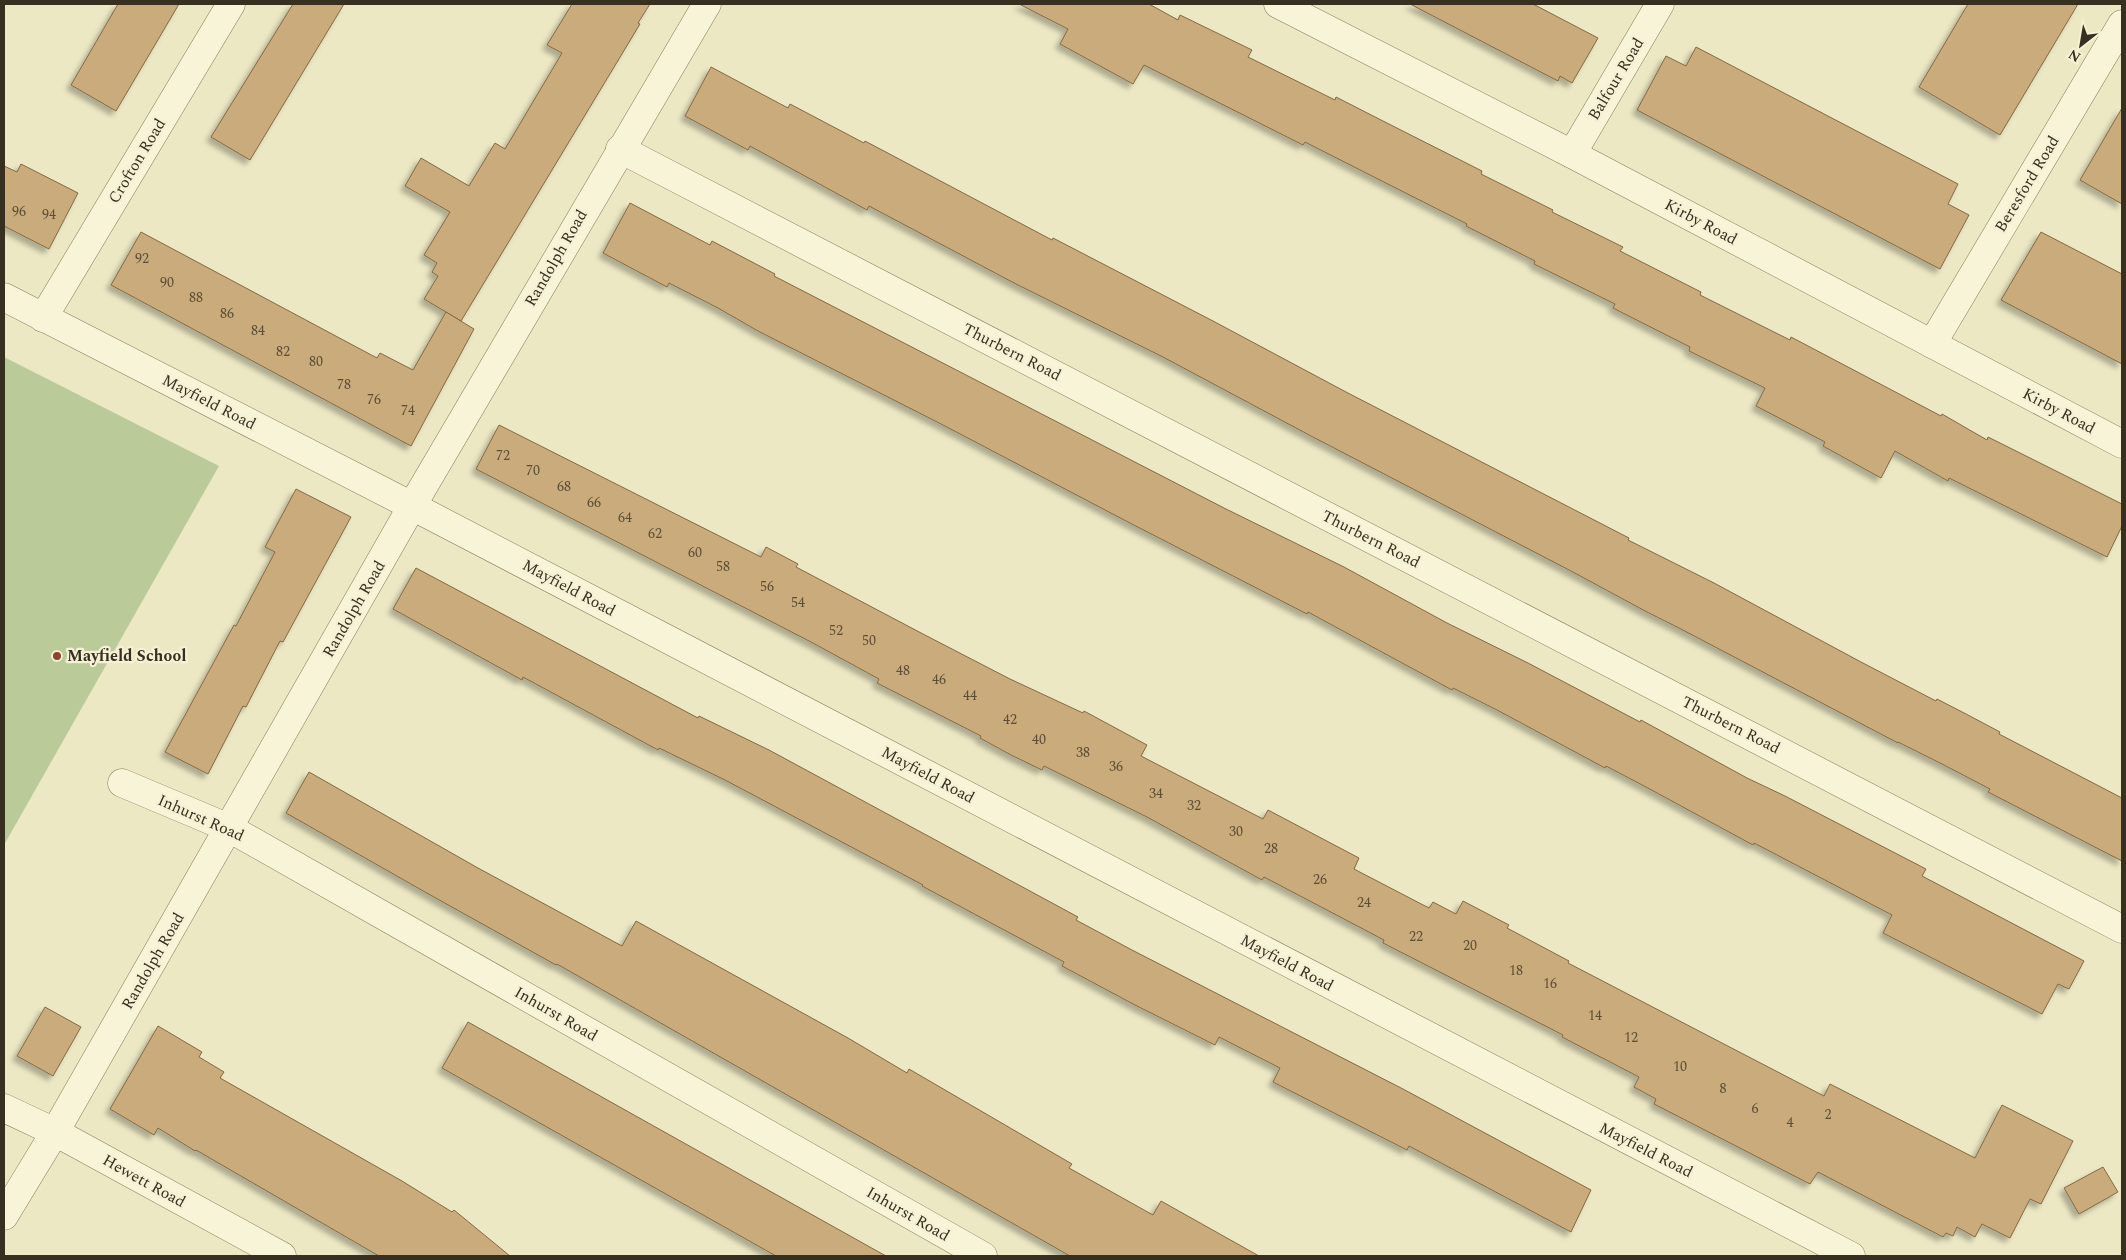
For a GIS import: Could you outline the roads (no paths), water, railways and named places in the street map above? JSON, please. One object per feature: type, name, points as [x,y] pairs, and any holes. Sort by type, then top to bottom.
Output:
[{"type":"street","name":"Crofton Road","points":[[43,318],[231,4]]},
{"type":"street","name":"Randolph Road","points":[[4,1216],[56,1132],[412,506],[706,4]]},
{"type":"street","name":"Kirby Road","points":[[1278,4],[1572,154],[2122,444]]},
{"type":"street","name":"Balfour Road","points":[[1572,154],[1660,4]]},
{"type":"street","name":"Beresford Road","points":[[1932,344],[2122,24]]},
{"type":"street","name":"Thurbern Road","points":[[620,149],[2122,929]]},
{"type":"street","name":"Mayfield Road","points":[[4,297],[412,506],[1851,1256]]},
{"type":"street","name":"Inhurst Road","points":[[122,783],[229,828],[983,1256]]},
{"type":"street","name":"Hewett Road","points":[[4,1108],[56,1132],[282,1256]]},
{"type":"place","name":"Mayfield School","points":[[57,656]]}]
